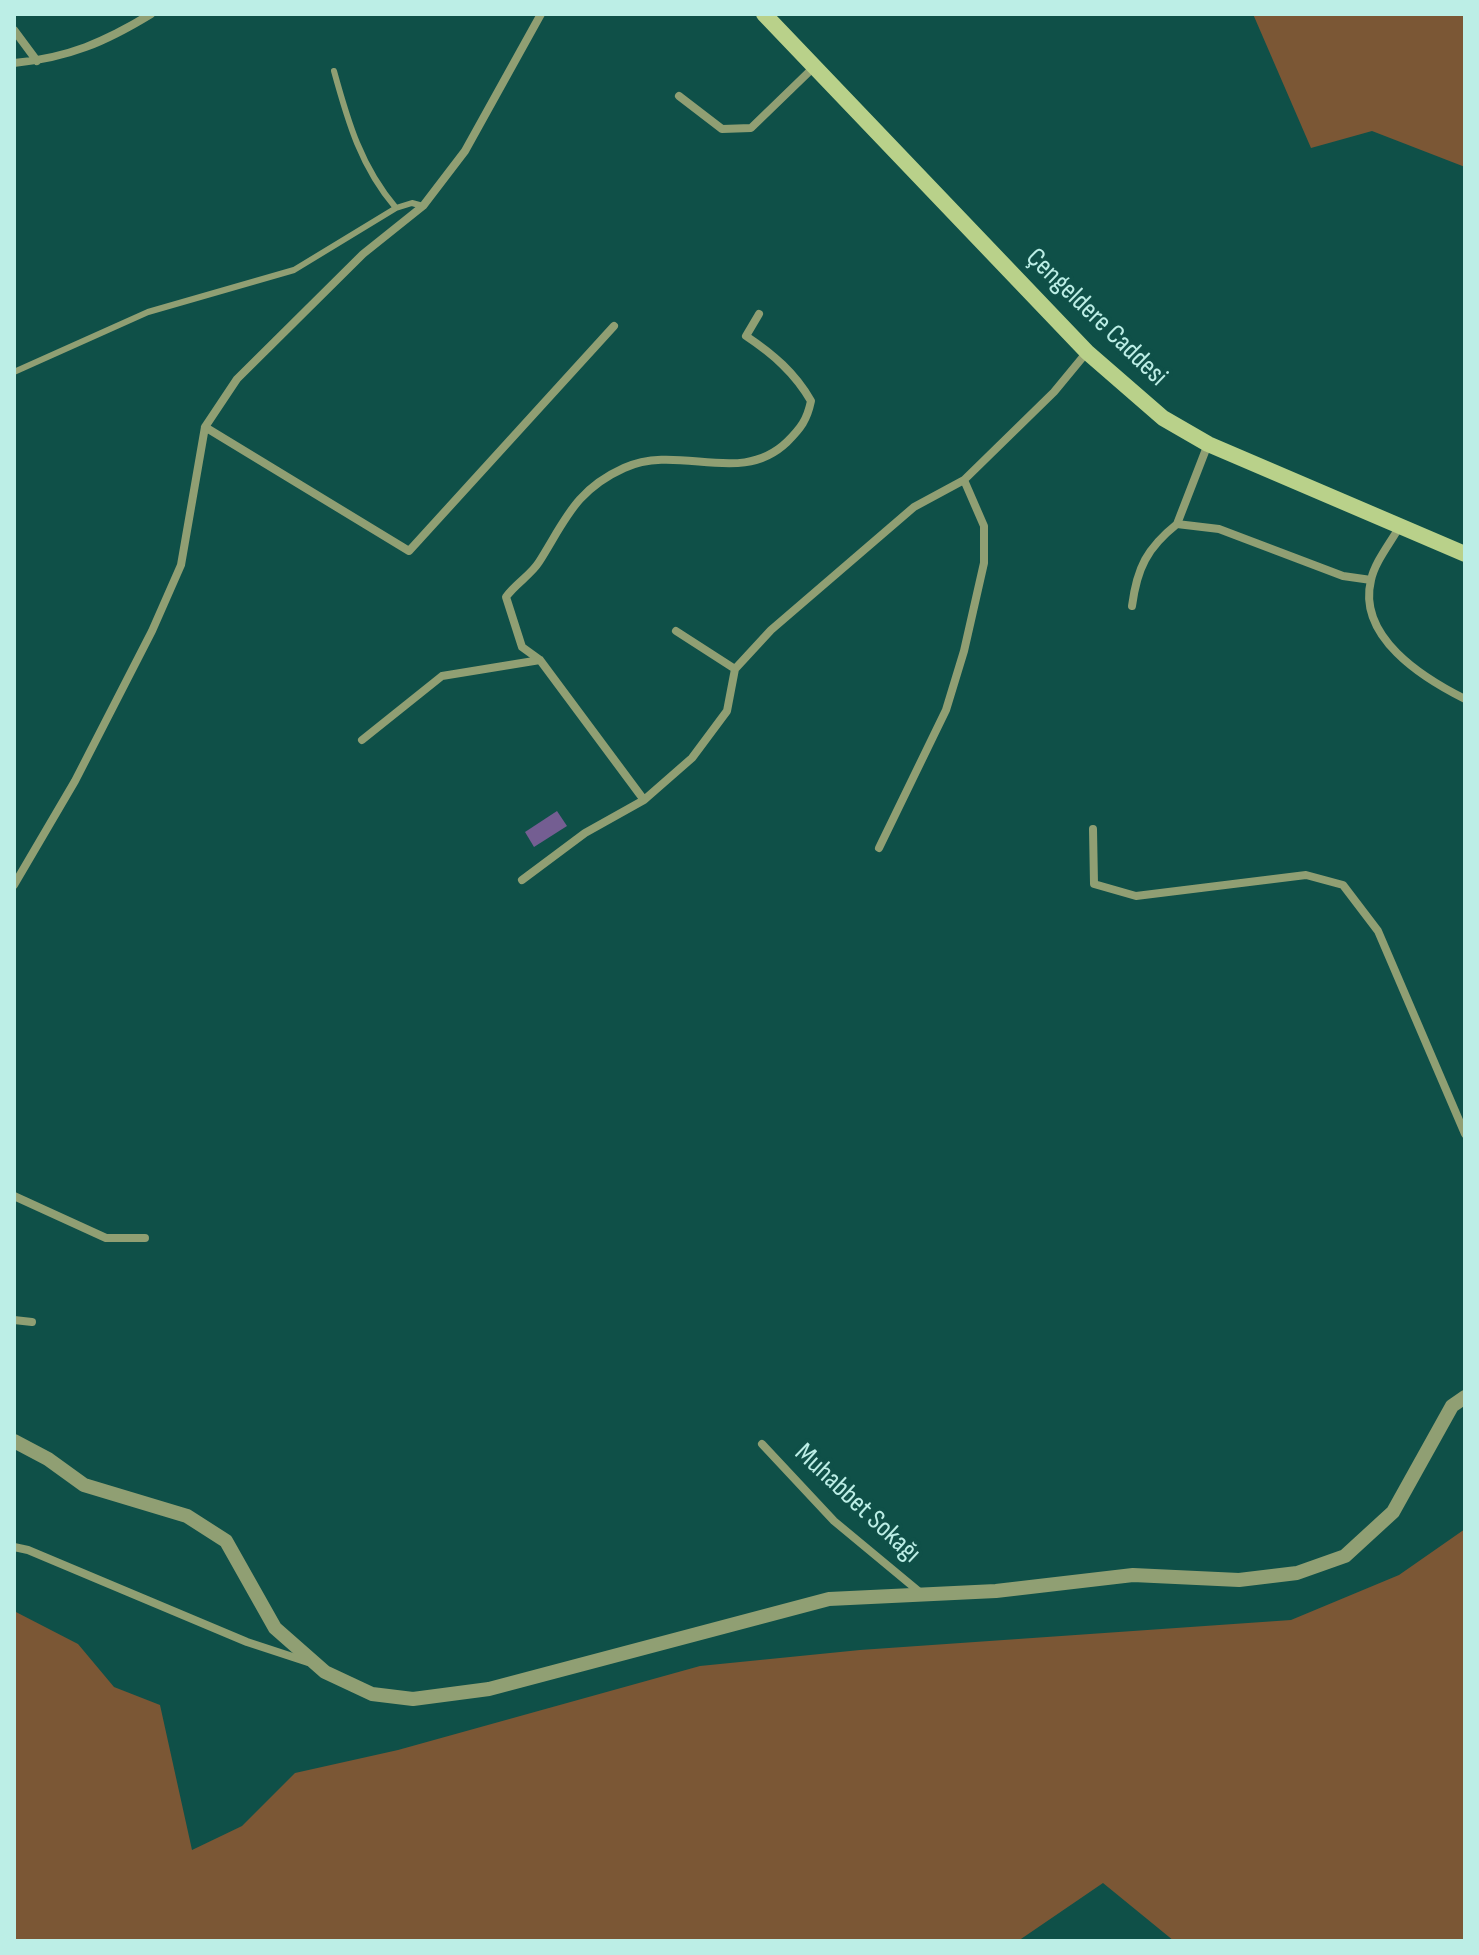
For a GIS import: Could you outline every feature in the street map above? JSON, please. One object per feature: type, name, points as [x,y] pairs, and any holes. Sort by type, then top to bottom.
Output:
[{"type":"main road","name":"Çengeldere Caddesi","points":[[764,14],[1087,352],[1163,418],[1208,444],[1465,554]]},
{"type":"street","points":[[14,63],[37,61],[107,41],[151,14]]},
{"type":"street","points":[[14,885],[75,781],[152,631],[181,565],[205,427],[237,379],[352,264],[423,206],[465,151],[541,14]]},
{"type":"street","points":[[14,30],[37,61]]},
{"type":"street","points":[[679,96],[722,129],[751,128],[814,67]]},
{"type":"street","points":[[644,800],[540,660],[522,647],[506,597],[538,565],[570,507],[614,474],[656,458],[742,464],[764,460],[806,423],[811,401],[800,382],[772,354],[746,336],[759,314]]},
{"type":"street","points":[[205,427],[409,551],[614,326]]},
{"type":"street","points":[[522,880],[585,833],[644,800],[692,758],[727,711],[735,669],[771,630],[914,507],[964,480],[1054,392],[1087,352]]},
{"type":"street","points":[[1132,606],[1137,572],[1161,537],[1177,524],[1208,444]]},
{"type":"street","points":[[879,848],[946,710],[968,636],[984,563],[984,526],[964,480]]},
{"type":"street","points":[[1177,524],[1219,529],[1343,576],[1371,580]]},
{"type":"street","points":[[1401,524],[1371,580],[1372,611],[1391,651],[1436,685],[1465,699]]},
{"type":"street","points":[[676,631],[735,669]]},
{"type":"street","points":[[362,740],[442,676],[540,660]]},
{"type":"street","points":[[1093,829],[1094,884],[1136,896],[1306,875],[1343,885],[1378,931],[1465,1134]]},
{"type":"street","points":[[14,1196],[106,1238],[145,1238]]},
{"type":"street","points":[[14,1320],[32,1322]]},
{"type":"street","points":[[14,1547],[247,1642],[317,1665],[372,1694],[413,1699],[489,1689],[829,1599],[1133,1575],[1239,1580],[1297,1573],[1345,1556],[1393,1512],[1452,1406],[1465,1397]]},
{"type":"street","points":[[14,1441],[48,1459],[84,1485],[187,1516],[226,1541],[275,1628],[317,1665]]},
{"type":"street","name":"Muhabbet Sokağı","points":[[762,1444],[834,1521],[922,1594]]},
{"type":"lane","points":[[334,71],[358,152],[381,191],[396,208]]},
{"type":"lane","points":[[14,372],[148,312],[294,270],[396,208],[412,203],[423,206]]},
{"type":"shaded area","points":[[1253,14],[1465,14],[1465,167],[1372,131],[1311,148]]},
{"type":"shaded area","points":[[557,811],[567,826],[534,847],[525,832]]},
{"type":"shaded area","points":[[1465,1529],[1465,1941],[1174,1941],[1103,1883],[1018,1941],[14,1941],[14,1611],[78,1644],[114,1687],[160,1705],[192,1850],[242,1826],[295,1773],[398,1750],[700,1666],[860,1650],[1291,1620],[1399,1575]]}]
